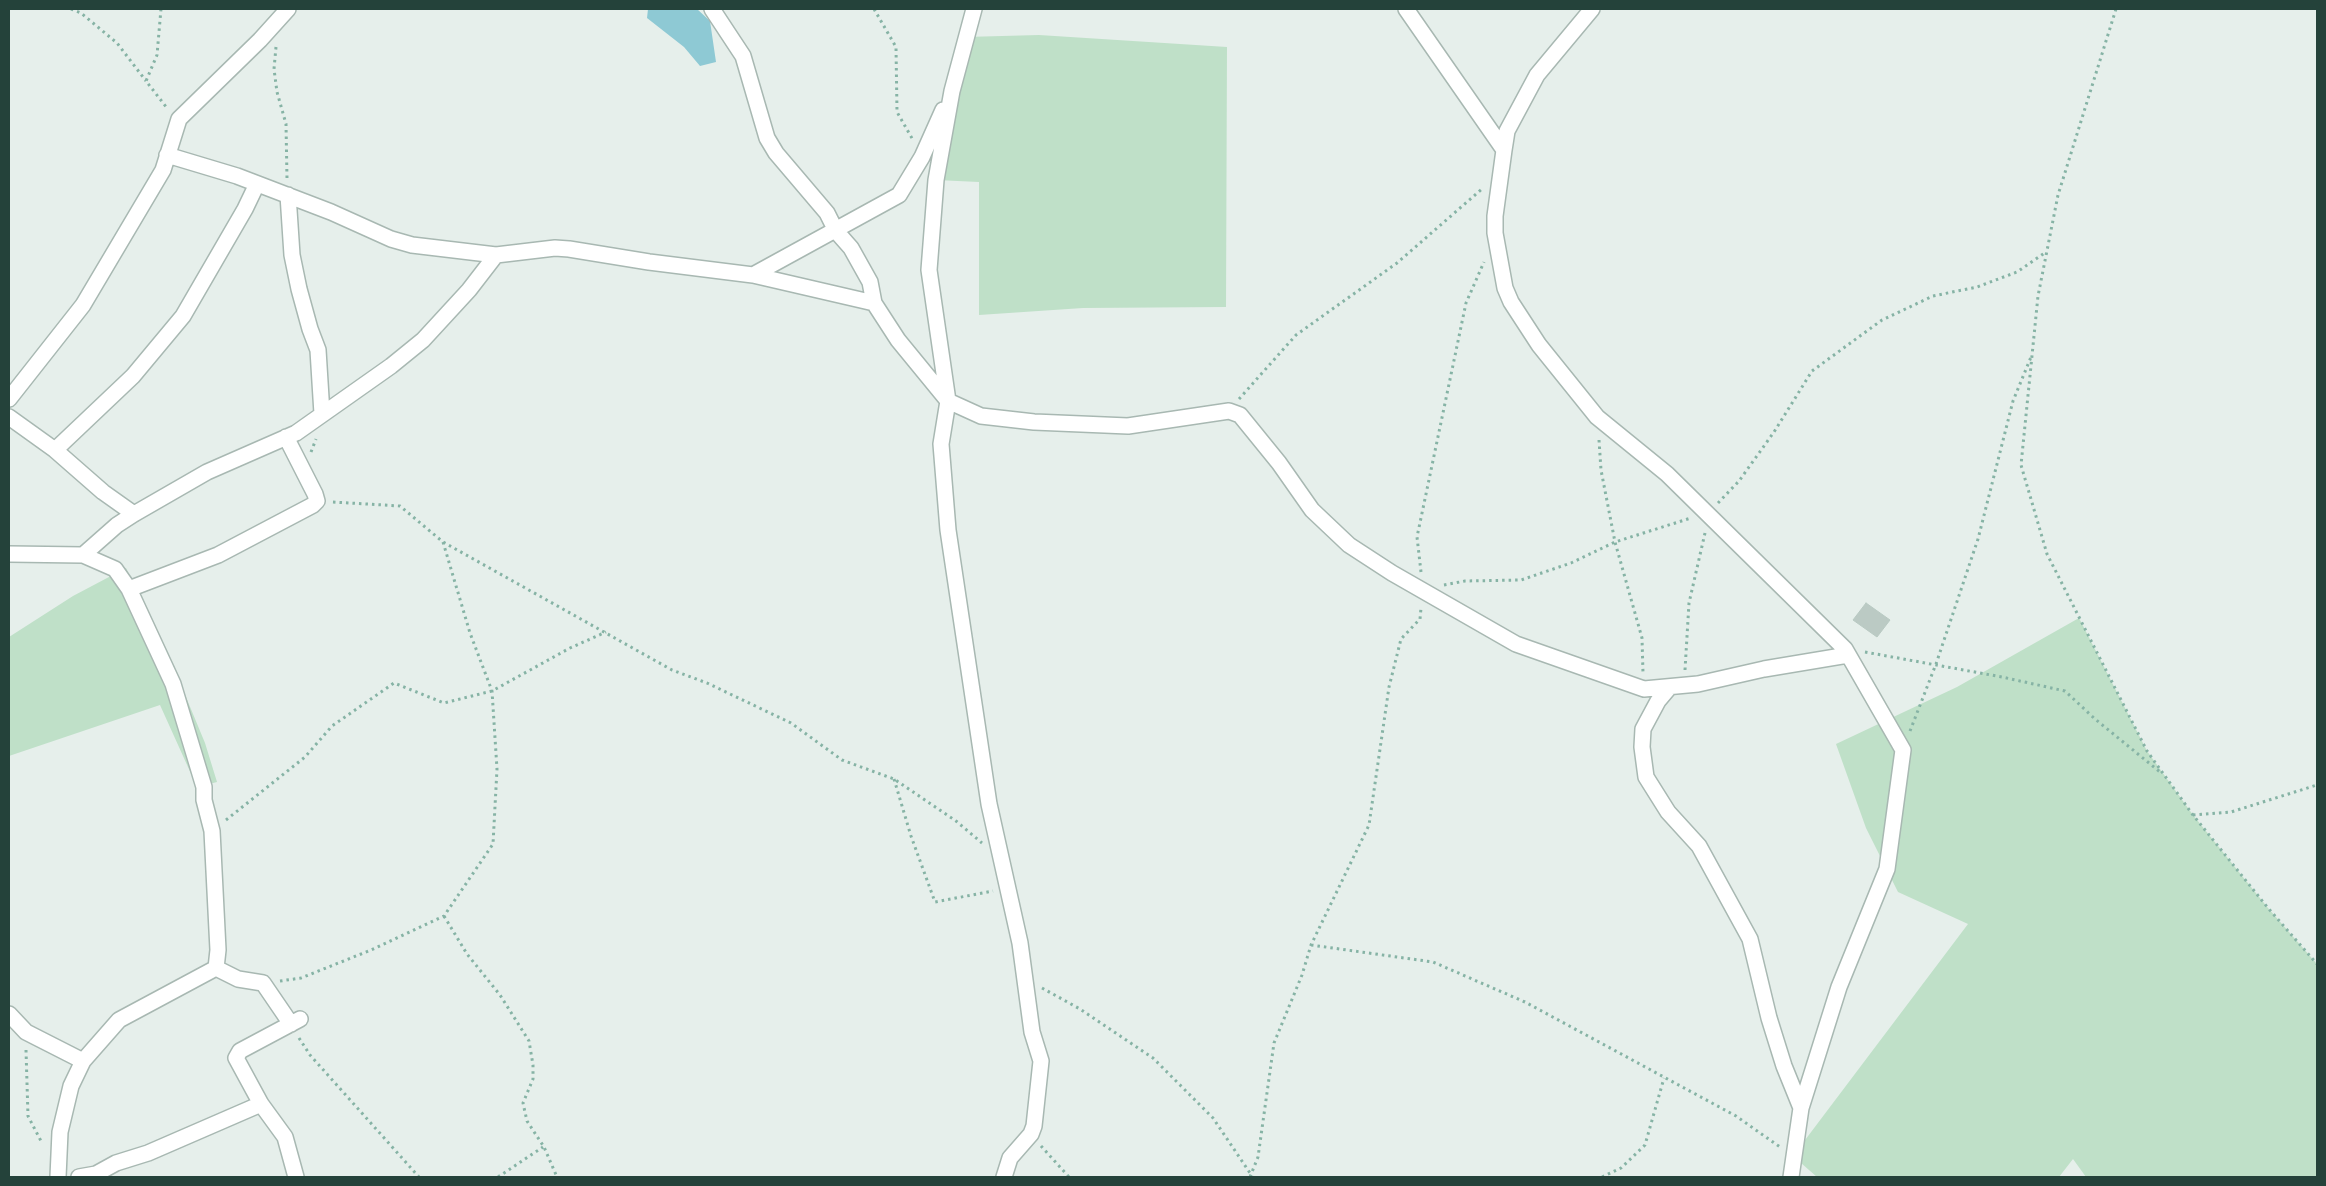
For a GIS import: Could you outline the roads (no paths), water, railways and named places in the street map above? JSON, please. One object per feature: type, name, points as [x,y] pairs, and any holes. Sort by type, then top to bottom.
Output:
[{"type":"street","points":[[9,399],[83,305],[163,170],[179,119],[288,9]]},
{"type":"street","points":[[712,9],[743,56],[767,138],[776,153],[827,212],[836,231],[851,248],[870,282],[874,303],[898,340],[948,401],[984,417],[1034,422],[1118,426],[1229,411],[1240,415],[1279,463],[1312,510],[1349,545],[1392,574],[1424,590],[1516,644],[1644,689],[1669,688],[1848,654]]},
{"type":"street","points":[[974,9],[952,91],[936,180],[929,270],[948,401],[941,444],[948,530],[989,804],[1026,979],[1032,1032],[1041,1061],[1034,1126],[1031,1134],[1010,1158],[1004,1177]]},
{"type":"street","points":[[1406,9],[1504,150]]},
{"type":"street","points":[[1592,9],[1538,75],[1507,130],[1495,216],[1495,233],[1505,288],[1510,302],[1539,345],[1597,416],[1667,474],[1803,606],[1848,654],[1903,750],[1887,869],[1839,986],[1801,1108],[1791,1177]]},
{"type":"street","points":[[753,275],[899,195],[922,157],[952,91]]},
{"type":"street","points":[[167,155],[288,194],[391,239],[412,245],[496,255],[569,249],[649,262],[753,275],[874,303]]},
{"type":"street","points":[[55,450],[133,376],[183,316],[246,209],[257,184]]},
{"type":"street","points":[[288,194],[292,255],[299,289],[318,350],[322,414]]},
{"type":"street","points":[[83,555],[117,524],[207,472],[296,433],[423,340],[469,290],[496,255]]},
{"type":"street","points":[[9,417],[55,450],[103,492],[134,514]]},
{"type":"street","points":[[129,589],[218,555],[281,523],[317,501],[286,437]]},
{"type":"street","points":[[9,554],[83,555],[114,569],[129,589],[173,684],[204,787],[204,800],[212,831],[218,950],[216,968]]},
{"type":"street","points":[[1669,688],[1658,700],[1643,729],[1642,747],[1646,777],[1668,812],[1699,846],[1750,939],[1769,1018],[1784,1066],[1801,1108]]},
{"type":"street","points":[[216,968],[238,979],[263,983],[295,1021],[240,1051],[236,1058],[261,1104],[285,1138],[296,1177]]},
{"type":"street","points":[[58,1177],[60,1132],[71,1086],[83,1061],[119,1020],[216,968]]},
{"type":"street","points":[[9,1014],[26,1032],[83,1061]]},
{"type":"street","points":[[79,1177],[96,1174],[116,1163],[148,1153],[261,1104]]},
{"type":"water","points":[[648,9],[697,9],[710,21],[716,62],[700,66],[684,47],[647,18]]}]
